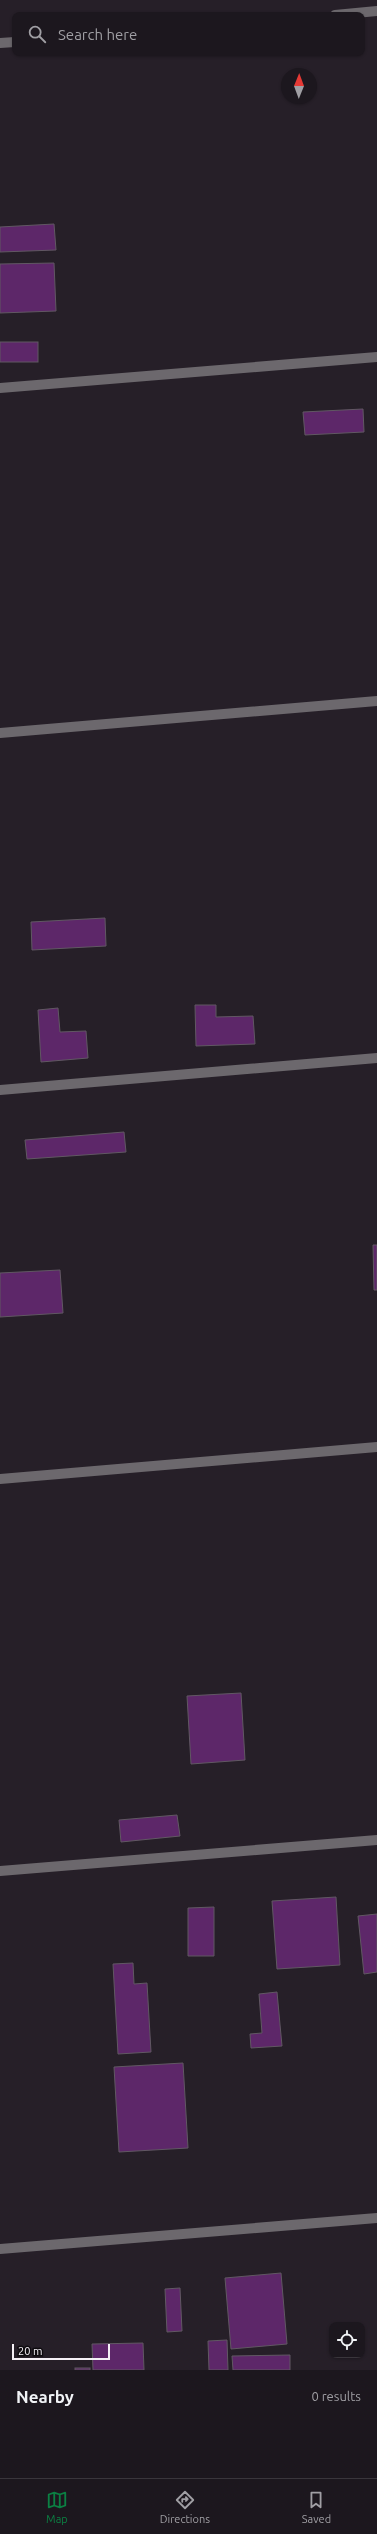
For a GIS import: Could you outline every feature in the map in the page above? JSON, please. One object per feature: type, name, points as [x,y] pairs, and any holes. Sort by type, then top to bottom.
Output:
[{"type":"street","points":[[365,13],[377,12]]},
{"type":"street","points":[[0,43],[12,42]]},
{"type":"street","points":[[0,388],[377,357]]},
{"type":"street","points":[[0,733],[377,701]]},
{"type":"street","points":[[0,1090],[377,1058]]},
{"type":"street","points":[[0,1478],[377,1447]]},
{"type":"street","points":[[0,1871],[377,1840]]},
{"type":"street","points":[[0,2249],[377,2218]]},
{"type":"building","points":[[54,224],[56,250],[0,252],[0,227]]},
{"type":"building","points":[[54,263],[56,311],[0,313],[0,264]]},
{"type":"building","points":[[0,342],[38,342],[38,362],[0,362]]},
{"type":"building","points":[[363,409],[364,432],[305,435],[303,412]]},
{"type":"building","points":[[105,918],[106,946],[32,950],[31,922]]},
{"type":"building","points":[[195,1005],[216,1005],[216,1017],[253,1016],[255,1044],[196,1046]]},
{"type":"building","points":[[58,1008],[60,1032],[86,1031],[88,1058],[41,1062],[38,1010]]},
{"type":"building","points":[[124,1132],[126,1152],[27,1159],[25,1140]]},
{"type":"building","points":[[373,1245],[377,1245],[377,1290],[374,1290]]},
{"type":"building","points":[[60,1270],[63,1313],[0,1317],[0,1273]]},
{"type":"building","points":[[241,1693],[245,1760],[191,1764],[187,1696]]},
{"type":"building","points":[[177,1815],[180,1836],[121,1842],[119,1820]]},
{"type":"building","points":[[336,1897],[340,1965],[277,1969],[272,1901]]},
{"type":"building","points":[[214,1907],[214,1956],[188,1956],[188,1908]]},
{"type":"building","points":[[377,1914],[377,1972],[364,1974],[358,1916]]},
{"type":"building","points":[[133,1963],[134,1984],[147,1983],[151,2052],[118,2054],[113,1964]]},
{"type":"building","points":[[277,1992],[282,2046],[251,2048],[250,2034],[262,2033],[259,1994]]},
{"type":"building","points":[[183,2063],[188,2148],[119,2152],[114,2067]]},
{"type":"building","points":[[281,2273],[287,2344],[231,2349],[225,2278]]},
{"type":"building","points":[[180,2288],[182,2331],[167,2332],[165,2289]]},
{"type":"building","points":[[227,2340],[228,2370],[209,2370],[208,2341]]},
{"type":"building","points":[[143,2343],[144,2370],[93,2370],[92,2344]]},
{"type":"building","points":[[290,2355],[290,2370],[233,2370],[232,2356]]},
{"type":"building","points":[[75,2368],[90,2368],[90,2370],[75,2370]]}]
